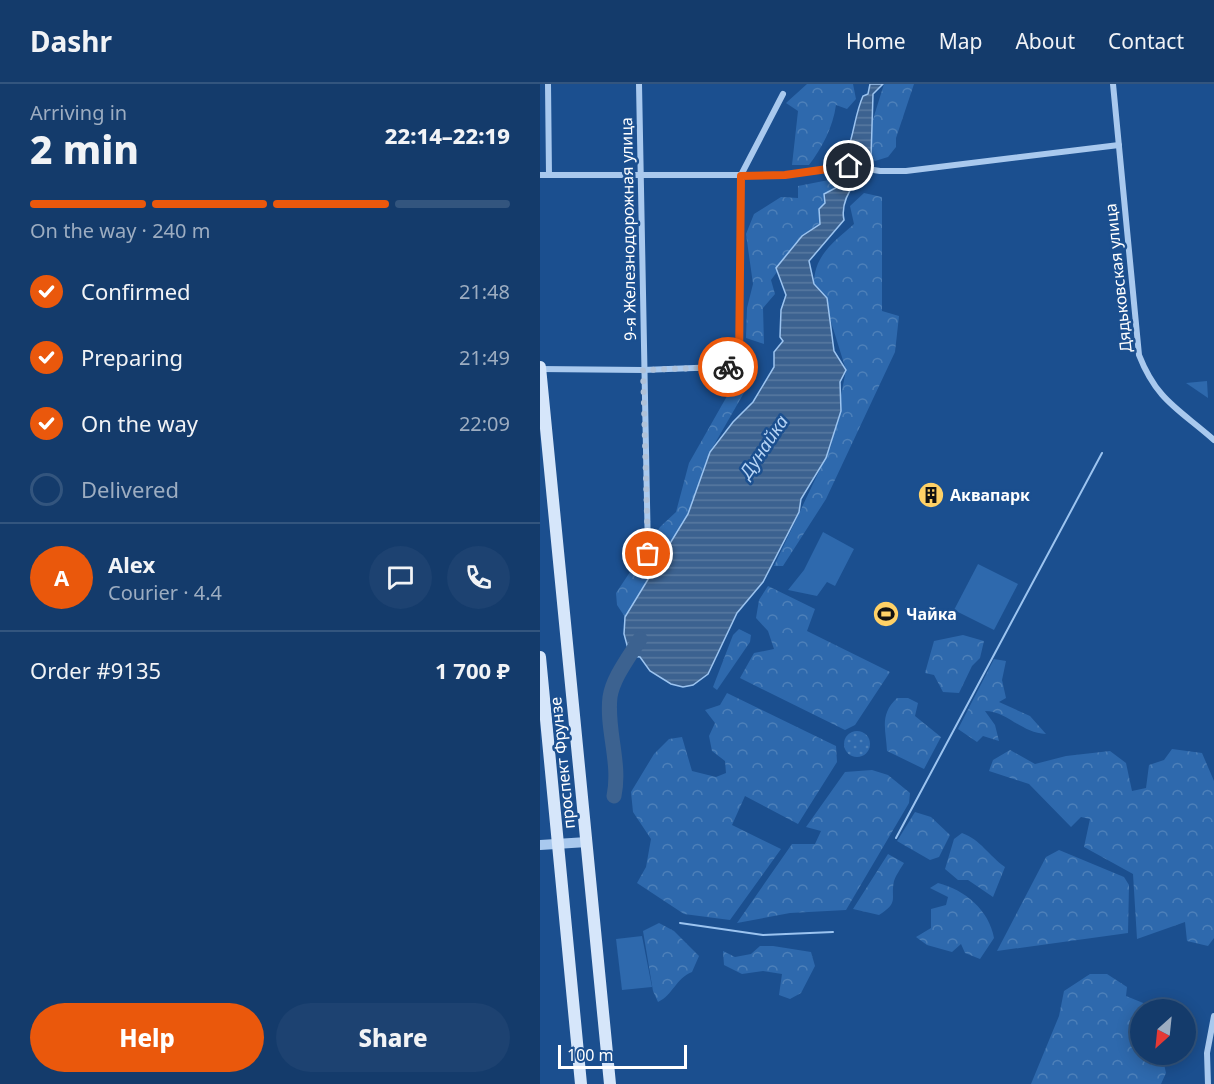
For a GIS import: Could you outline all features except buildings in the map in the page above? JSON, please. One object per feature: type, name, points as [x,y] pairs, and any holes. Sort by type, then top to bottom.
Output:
[{"type":"main road","name":"проспект Фрунзе","points":[[540,368],[610,1084]]},
{"type":"main road","name":"проспект Фрунзе","points":[[540,657],[581,1084]]},
{"type":"street","points":[[548,84],[549,176]]},
{"type":"street","name":"9-я Железнодорожная улица","points":[[639,84],[648,554]]},
{"type":"street","name":"Дядьковская улица","points":[[1113,84],[1139,355],[1161,397],[1214,440]]},
{"type":"street","points":[[540,368],[643,370],[742,366],[741,176],[783,94]]},
{"type":"street","points":[[540,176],[785,175],[849,166],[906,171],[1119,145]]},
{"type":"street","points":[[540,845],[587,842]]},
{"type":"street","points":[[1208,1084],[1207,1053],[1214,1016]]},
{"type":"green space","points":[[807,84],[853,84],[856,99],[847,109],[836,105],[826,137],[809,165],[792,165],[798,111],[786,103]]},
{"type":"green space","points":[[884,84],[914,84],[896,138],[896,147],[888,157],[875,161],[871,158],[870,129]]},
{"type":"green space","points":[[839,178],[839,184],[823,207],[820,223],[802,236],[776,268],[777,272],[771,280],[775,294],[763,308],[764,344],[746,338],[747,308],[753,284],[746,234],[754,214],[781,197],[798,198],[798,186]]},
{"type":"green space","points":[[864,193],[882,197],[882,311],[899,316],[895,352],[826,499],[783,566],[774,566],[831,446],[846,370],[827,309],[827,298],[814,284],[817,265],[826,250],[854,224],[850,206]]},
{"type":"green space","points":[[1207,381],[1208,398],[1186,383]]},
{"type":"green space","points":[[735,382],[745,391],[710,452],[688,514],[625,617],[617,605],[616,593],[660,527],[676,512],[689,463]]},
{"type":"green space","points":[[823,532],[854,549],[835,586],[827,582],[817,596],[788,590],[804,570]]},
{"type":"green space","points":[[978,564],[1018,584],[994,630],[954,610]]},
{"type":"green space","points":[[768,586],[815,609],[807,631],[890,672],[855,725],[845,730],[740,678],[754,653],[774,649],[768,631],[756,618],[759,600]]},
{"type":"green space","points":[[739,629],[751,635],[750,642],[717,690],[713,687],[733,635]]},
{"type":"green space","points":[[963,635],[984,641],[980,658],[972,666],[959,693],[943,692],[934,675],[925,673],[934,641]]},
{"type":"green space","points":[[994,659],[1006,661],[1002,680],[1006,698],[999,702],[1030,716],[1046,734],[1029,730],[1000,714],[985,711],[995,725],[999,741],[983,736],[977,742],[958,729]]},
{"type":"green space","points":[[727,693],[836,746],[837,762],[798,824],[745,796],[732,825],[781,849],[730,920],[684,914],[637,883],[646,867],[651,839],[633,812],[631,792],[654,754],[669,739],[682,737],[692,771],[716,777],[726,773],[725,761],[712,751],[709,736],[715,723],[705,710],[720,705]]},
{"type":"green space","points":[[897,698],[908,698],[918,703],[915,716],[941,737],[924,769],[887,751],[886,716],[891,704]]},
{"type":"green space","points":[[857,731],[866,735],[870,744],[866,753],[857,757],[848,753],[844,744],[848,735]]},
{"type":"green space","points":[[1172,749],[1202,753],[1214,781],[1214,938],[1208,946],[1187,941],[1185,922],[1137,939],[1133,874],[1084,847],[1090,819],[1081,817],[1071,827],[1029,784],[989,771],[993,760],[1010,750],[1035,764],[1066,756],[1110,751],[1126,763],[1132,791],[1146,788],[1149,765],[1164,760]]},
{"type":"green space","points":[[872,770],[888,775],[910,793],[909,803],[846,910],[790,913],[737,923],[792,844],[815,844],[821,831],[806,827],[845,772]]},
{"type":"green space","points":[[915,812],[931,817],[950,835],[939,857],[930,860],[897,841]]},
{"type":"green space","points":[[962,833],[969,836],[1005,867],[993,897],[968,880],[958,880],[945,869],[954,839]]},
{"type":"green space","points":[[1059,850],[1124,877],[1129,885],[1128,933],[997,951],[1046,857]]},
{"type":"green space","points":[[888,854],[904,863],[894,881],[893,900],[890,907],[879,915],[853,909]]},
{"type":"green space","points":[[938,883],[966,896],[987,919],[994,938],[980,959],[965,953],[961,944],[952,952],[927,945],[916,937],[931,928],[931,909],[946,905],[948,897],[930,888]]},
{"type":"green space","points":[[659,923],[674,931],[699,956],[692,972],[682,978],[658,1002],[653,991],[643,931]]},
{"type":"green space","points":[[642,936],[652,987],[622,990],[616,939]]},
{"type":"green space","points":[[760,946],[811,952],[815,966],[801,993],[790,999],[779,995],[782,974],[763,971],[742,974],[724,965],[723,951],[735,957],[751,954]]},
{"type":"green space","points":[[1090,974],[1107,974],[1127,987],[1126,996],[1133,999],[1130,999],[1130,1065],[1164,1065],[1166,1073],[1161,1084],[1031,1084],[1059,1016],[1064,991]]},
{"type":"water","points":[[870,84],[883,84],[873,94],[871,158],[856,161],[847,152],[860,103],[863,96],[868,94]]},
{"type":"water","points":[[857,172],[863,174],[862,180],[856,181],[848,195],[843,210],[844,220],[809,261],[814,284],[827,298],[834,351],[846,370],[840,382],[841,411],[826,458],[801,499],[799,512],[763,582],[737,613],[708,674],[693,685],[683,687],[671,684],[650,671],[640,657],[630,656],[624,634],[625,617],[688,514],[710,452],[733,422],[753,402],[774,367],[774,352],[783,341],[780,337],[781,310],[786,295],[776,268],[802,236],[820,224],[819,209],[825,203],[824,194],[847,182],[851,174]]},
{"type":"waterway","points":[[896,838],[1102,453]]},
{"type":"waterway","name":"Дунайка","points":[[614,796],[616,771],[609,709],[610,697],[618,674],[640,639]]},
{"type":"waterway","points":[[680,923],[763,935],[833,932]]},
{"type":"way so far","points":[[648,554],[643,370],[728,367]]},
{"type":"place","name":"Аквапарк","points":[[931,495]]},
{"type":"place","name":"Чайка","points":[[886,614]]},
{"type":"route","points":[[728,367],[739,366],[741,176],[785,175],[849,166]]}]
